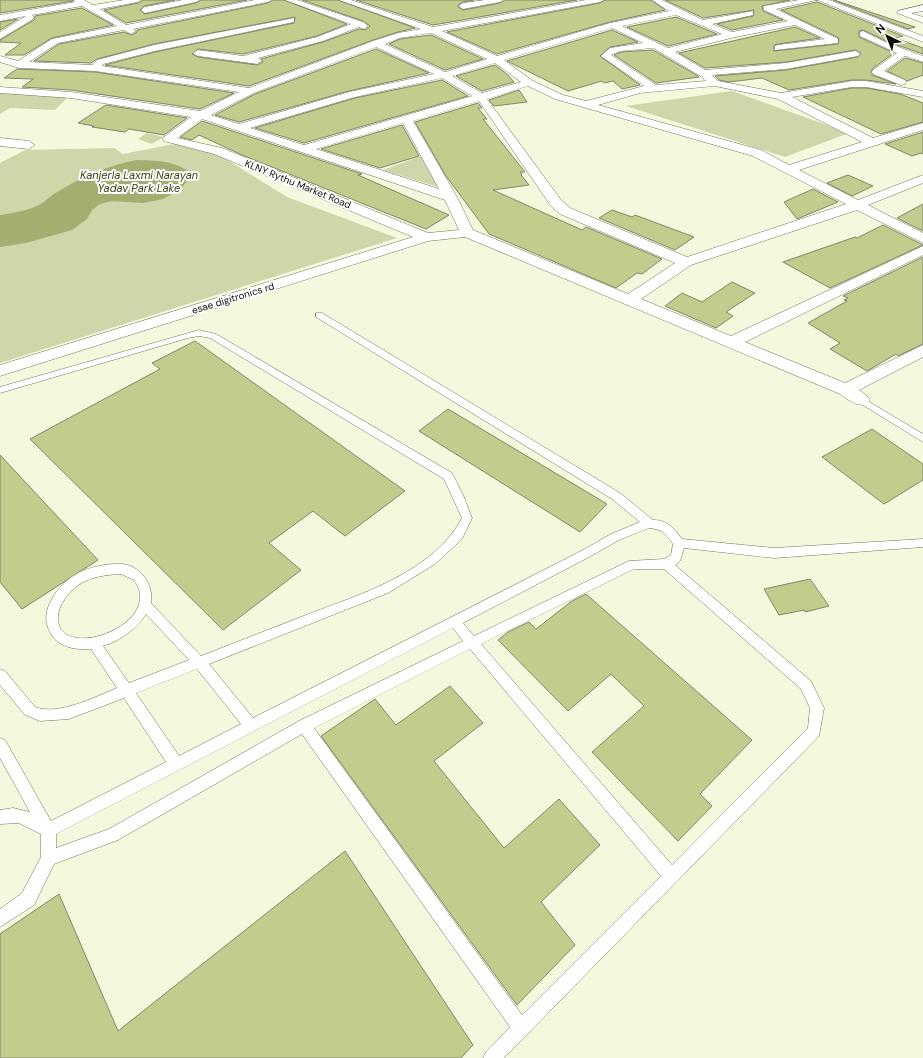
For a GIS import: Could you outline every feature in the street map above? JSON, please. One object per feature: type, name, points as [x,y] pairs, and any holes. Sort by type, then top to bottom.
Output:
[{"type":"street","points":[[0,18],[84,4],[138,0]]},
{"type":"street","points":[[137,11],[196,0]]},
{"type":"street","points":[[19,65],[55,41],[125,27],[183,18],[268,0]]},
{"type":"street","points":[[289,0],[398,36]]},
{"type":"street","points":[[464,6],[500,0]]},
{"type":"street","points":[[561,0],[570,4]]},
{"type":"street","points":[[201,114],[250,91],[310,67],[398,36],[570,4],[600,0]]},
{"type":"street","points":[[656,0],[677,12],[731,35]]},
{"type":"street","points":[[778,48],[835,40],[767,8],[813,0]]},
{"type":"street","points":[[821,0],[921,37]]},
{"type":"street","points":[[28,3],[36,13]]},
{"type":"street","points":[[315,21],[334,16],[357,3],[430,29],[497,60],[530,83],[559,97],[757,153],[923,239]]},
{"type":"street","points":[[84,4],[125,27],[154,48]]},
{"type":"street","points":[[923,8],[901,13],[923,20]]},
{"type":"street","points":[[835,14],[850,11]]},
{"type":"street","points":[[240,127],[353,94],[444,74],[613,26],[677,12]]},
{"type":"street","points":[[0,36],[36,13]]},
{"type":"street","points":[[702,23],[750,13]]},
{"type":"street","points":[[107,17],[122,14]]},
{"type":"street","points":[[96,68],[100,62],[154,48],[291,20]]},
{"type":"street","points":[[667,51],[731,35],[798,22]]},
{"type":"street","points":[[244,59],[320,39],[360,24]]},
{"type":"street","points":[[613,26],[667,51],[703,73],[714,83]]},
{"type":"street","points":[[863,34],[882,44],[923,59]]},
{"type":"street","points":[[882,44],[921,37]]},
{"type":"street","points":[[376,43],[444,74],[481,97],[556,203],[565,212],[686,262]]},
{"type":"street","points":[[807,44],[834,58],[856,65]]},
{"type":"street","points":[[653,45],[617,49],[610,51],[606,56],[655,88]]},
{"type":"street","points":[[904,52],[874,71],[923,90]]},
{"type":"street","points":[[198,53],[273,63]]},
{"type":"street","points":[[703,73],[786,66],[855,54]]},
{"type":"street","points":[[0,59],[19,65],[96,68],[250,91]]},
{"type":"street","points":[[288,65],[310,67]]},
{"type":"street","points":[[303,149],[530,83]]},
{"type":"street","points":[[588,104],[639,90],[714,83],[781,96],[871,142]]},
{"type":"street","points":[[781,96],[852,84],[866,84],[923,94]]},
{"type":"street","points":[[0,90],[71,95],[201,114],[450,197]]},
{"type":"street","name":"KLNY Rythu Market Road","points":[[201,114],[168,139],[218,151],[426,237]]},
{"type":"street","points":[[406,119],[450,197],[467,234],[846,390],[861,400]]},
{"type":"street","points":[[789,169],[923,126]]},
{"type":"street","points":[[0,142],[29,146]]},
{"type":"street","points":[[630,300],[686,262],[858,204],[923,179]]},
{"type":"street","name":"esae digitronics rd","points":[[0,370],[426,237],[467,234]]},
{"type":"street","points":[[732,342],[923,250]]},
{"type":"street","points":[[846,390],[923,350]]},
{"type":"lane","points":[[319,315],[616,496],[650,524],[666,528],[679,543],[774,553],[923,543]]},
{"type":"lane","points":[[0,390],[200,333],[214,336],[448,476],[458,495],[467,518],[458,536],[431,561],[384,590],[69,713],[40,715],[30,711],[0,675]]},
{"type":"lane","points":[[861,400],[923,439]]},
{"type":"lane","points":[[48,830],[454,621],[627,530],[650,524]]},
{"type":"lane","points":[[49,858],[113,835],[304,726],[633,564],[666,564],[676,558],[679,543]]},
{"type":"lane","points":[[492,1058],[814,731],[817,708],[806,685],[666,564]]},
{"type":"lane","points":[[102,570],[122,570],[137,576],[146,588],[145,605],[135,622],[117,636],[95,644],[74,645],[58,637],[51,623],[53,606],[64,590],[82,577],[102,570]]},
{"type":"lane","points":[[145,605],[199,662],[251,725]]},
{"type":"lane","points":[[454,621],[671,876]]},
{"type":"lane","points":[[95,644],[176,764]]},
{"type":"lane","points":[[304,726],[521,1028]]},
{"type":"lane","points":[[0,745],[48,830],[49,858],[28,899],[0,919]]},
{"type":"lane","points":[[0,817],[5,815],[27,817],[48,830]]},
{"type":"shaded area","points":[[732,91],[849,133],[785,157],[626,106]]},
{"type":"shaded area","points":[[0,93],[68,97],[55,110],[10,108],[0,114]]},
{"type":"shaded area","points":[[147,133],[164,137],[152,144],[138,139]]},
{"type":"shaded area","points":[[174,144],[216,153],[287,197],[397,238],[0,363],[0,163],[25,150],[114,148],[123,154]]},
{"type":"shaded area","points":[[421,156],[438,187],[383,170]]},
{"type":"water","name":"Kanjerla Laxmi Narayan Yadav Park Lake","points":[[137,160],[164,162],[182,167],[188,171],[187,181],[180,190],[163,199],[143,203],[112,201],[100,204],[92,210],[87,219],[72,230],[26,243],[0,247],[0,215],[20,212],[34,207],[41,204],[63,188],[83,178],[116,165]]},
{"type":"building","points":[[0,0],[73,0],[73,1],[0,13]]},
{"type":"building","points":[[143,0],[175,0],[144,6],[140,10],[145,14],[196,3],[201,0],[247,0],[126,23],[104,10],[138,3]]},
{"type":"building","points":[[273,0],[284,0],[347,24],[317,36],[243,54],[198,49],[192,54],[198,57],[257,65],[263,62],[261,59],[323,42],[359,29],[365,30],[370,26],[363,21],[302,0],[338,0],[415,28],[373,40],[249,86],[105,65],[155,52],[294,23],[295,17],[154,44],[97,59],[91,63],[34,61],[59,44],[124,32],[132,35],[137,32],[137,30],[268,3]]},
{"type":"building","points":[[356,0],[474,0],[463,2],[458,5],[458,7],[463,10],[500,3],[505,0],[577,0],[433,25]]},
{"type":"building","points":[[605,0],[651,0],[665,10],[610,22],[497,54],[447,32],[600,3]]},
{"type":"building","points":[[665,0],[790,0],[762,6],[763,11],[783,20],[732,30],[717,24],[753,16],[754,10],[703,18]]},
{"type":"building","points":[[834,0],[915,27],[908,29]]},
{"type":"building","points":[[817,2],[903,36],[895,38],[923,48],[923,54],[886,41],[863,30],[859,31],[859,37],[894,53],[872,69],[872,75],[896,84],[866,80],[852,80],[789,90],[762,78],[729,82],[719,80],[715,76],[786,70],[858,57],[861,53],[855,50],[786,62],[705,68],[679,53],[795,27],[820,38],[774,45],[774,51],[838,44],[839,38],[781,10]]},
{"type":"building","points":[[82,8],[113,25],[52,38],[24,55],[5,55],[21,43],[0,42],[0,40],[34,20],[35,16]]},
{"type":"building","points":[[676,17],[717,34],[668,46],[627,27]]},
{"type":"building","points":[[18,19],[0,30],[0,22]]},
{"type":"building","points":[[612,30],[638,42],[610,47],[600,56],[640,85],[622,89],[613,81],[604,83],[602,81],[568,91],[507,61]]},
{"type":"building","points":[[431,35],[483,59],[445,70],[389,44],[400,39]]},
{"type":"building","points":[[376,49],[429,73],[349,91],[239,122],[215,115],[255,94]]},
{"type":"building","points":[[653,50],[699,77],[656,83],[614,55],[621,52]]},
{"type":"building","points":[[905,58],[923,63],[923,75],[907,81],[887,71]]},
{"type":"building","points":[[495,65],[508,75],[514,82],[482,91],[456,76]]},
{"type":"building","points":[[17,69],[95,72],[234,93],[200,109],[71,90],[22,87],[33,79],[4,78]]},
{"type":"building","points":[[442,80],[468,96],[304,143],[255,128],[355,98]]},
{"type":"building","points":[[852,88],[866,88],[900,94],[923,103],[923,122],[881,134],[803,97]]},
{"type":"building","points":[[519,90],[527,102],[494,106],[489,100]]},
{"type":"building","points":[[478,103],[482,108],[478,108],[487,119],[483,119],[525,172],[520,172],[529,185],[493,190],[582,230],[586,227],[662,259],[642,274],[637,273],[616,288],[489,234],[446,176],[415,122]]},
{"type":"building","points":[[106,105],[187,118],[164,135],[129,129],[125,132],[92,127],[94,126],[78,123]]},
{"type":"building","points":[[202,121],[362,174],[358,175],[449,215],[426,229],[242,155],[199,135],[192,140],[180,137]]},
{"type":"building","points":[[402,125],[419,156],[380,168],[321,149]]},
{"type":"building","points":[[923,132],[923,154],[921,153],[912,156],[885,144]]},
{"type":"building","points":[[848,175],[873,186],[852,196],[827,183]]},
{"type":"building","points":[[813,189],[838,202],[797,219],[784,202]]},
{"type":"building","points":[[923,204],[923,231],[897,218]]},
{"type":"building","points":[[612,210],[632,217],[635,215],[694,237],[675,250],[599,218]]},
{"type":"building","points":[[883,225],[923,245],[830,288],[783,262],[855,237],[857,238]]},
{"type":"building","points":[[923,257],[923,344],[898,356],[896,354],[867,371],[830,349],[840,343],[808,323],[847,301],[844,300],[848,298],[843,296]]},
{"type":"building","points":[[732,282],[755,293],[726,312],[733,316],[716,328],[665,306],[682,293],[702,302]]},
{"type":"building","points":[[195,341],[405,491],[345,536],[313,511],[269,543],[301,570],[223,630],[30,439],[160,369],[152,363]]},
{"type":"building","points":[[448,409],[607,504],[580,532],[419,431]]},
{"type":"building","points":[[872,429],[923,464],[923,480],[884,504],[822,457]]},
{"type":"building","points":[[0,455],[98,560],[22,609],[0,582]]},
{"type":"building","points":[[810,579],[829,606],[805,612],[804,610],[779,615],[764,589]]},
{"type":"building","points":[[586,594],[752,740],[700,794],[712,806],[678,841],[592,752],[644,706],[611,674],[568,711],[498,640],[508,632],[529,622],[536,629],[572,601]]},
{"type":"building","points":[[450,686],[483,723],[434,761],[504,848],[559,799],[600,845],[541,902],[575,945],[517,1005],[321,736],[375,699],[396,725]]},
{"type":"building","points":[[345,851],[473,1045],[461,1058],[0,1058],[0,934],[59,894],[118,1031]]}]
